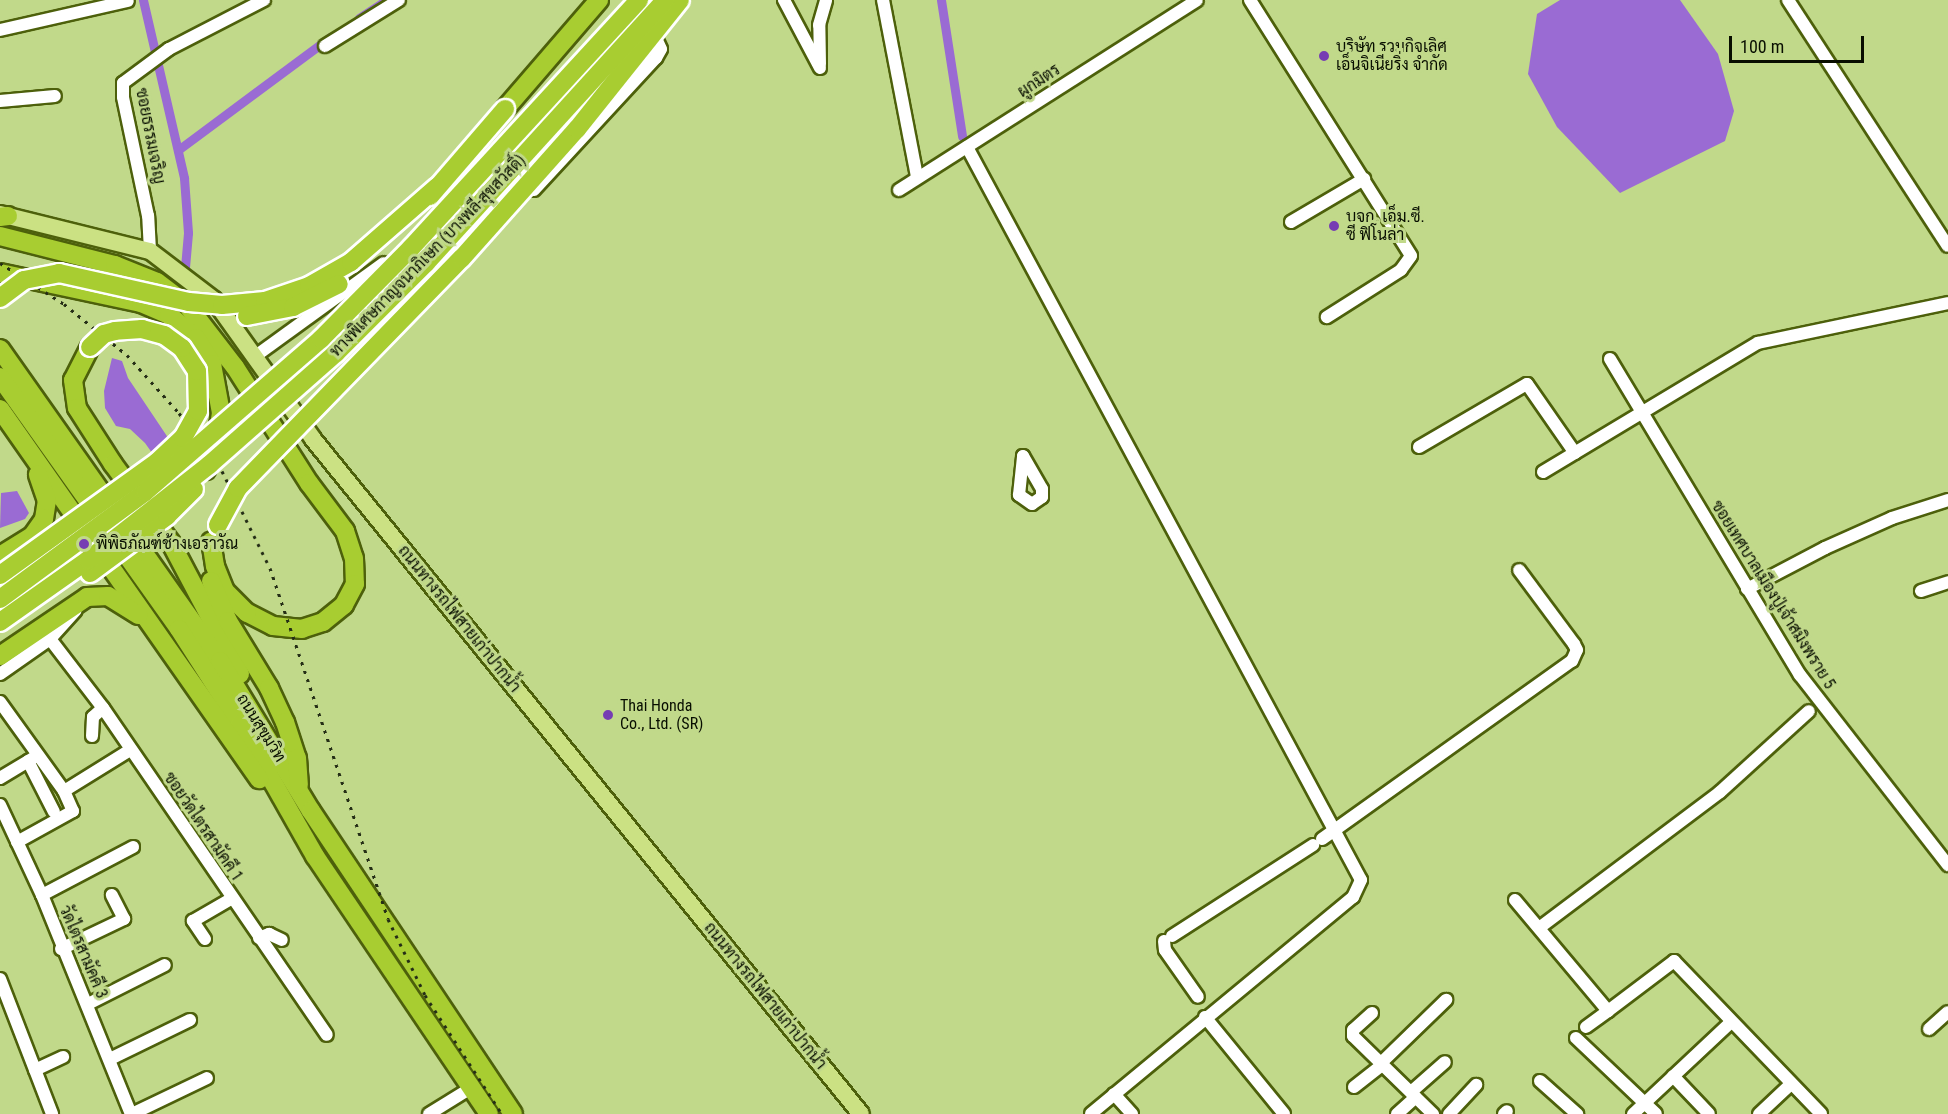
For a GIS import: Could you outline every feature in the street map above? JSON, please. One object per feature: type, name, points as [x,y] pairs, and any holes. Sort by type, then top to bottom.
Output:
[{"type":"highway","points":[[0,273],[219,317],[293,307],[353,275],[392,239],[599,0]]},
{"type":"highway","name":"ทางพิเศษกาญจนาภิเษก (บางพลี-สุขสวัสดิ์)","points":[[0,599],[162,478],[321,339],[446,212],[639,0]]},
{"type":"highway","name":"ทางพิเศษกาญจนาภิเษก (บางพลี-สุขสวัสดิ์)","points":[[0,622],[88,560],[200,472],[336,353],[433,256],[666,0]]},
{"type":"highway","points":[[300,793],[297,758],[285,722],[213,589],[208,563],[215,533],[238,488],[470,249],[577,129],[680,0]]},
{"type":"highway","points":[[0,298],[24,280],[59,273],[189,302],[222,306],[265,301],[309,286],[351,262],[437,187]]},
{"type":"highway","points":[[0,236],[86,257],[157,282],[200,319],[309,483],[345,531],[354,558],[355,584],[344,605],[323,622],[302,629],[273,626],[247,613],[225,591],[215,566],[215,533]]},
{"type":"highway","points":[[0,636],[167,516],[194,489],[209,464],[221,413],[212,364],[196,338],[184,326],[141,303]]},
{"type":"highway","points":[[0,575],[158,462],[183,438],[198,411],[197,371],[182,348],[164,334],[142,329],[104,334],[90,347],[73,380],[77,408],[181,560],[288,772]]},
{"type":"highway","name":"ถนนสุขุมวิท","points":[[0,349],[191,618],[300,793],[427,988],[513,1114]]},
{"type":"highway","name":"ถนนสุขุมวิท","points":[[0,377],[179,629],[240,724],[315,856],[489,1114]]},
{"type":"highway","points":[[0,399],[96,530],[194,672],[240,751]]},
{"type":"highway","points":[[0,409],[315,856]]},
{"type":"highway","points":[[0,556],[33,535],[44,519],[47,501],[14,428]]},
{"type":"highway","points":[[0,630],[72,581],[63,557],[44,538],[33,535]]},
{"type":"highway","points":[[0,656],[87,597],[102,595],[117,600],[153,628]]},
{"type":"highway","points":[[411,998],[427,988]]},
{"type":"main road","name":"ถนนทางรถไฟสายเก่าปากน้ำ","points":[[2,216],[150,251],[214,300],[303,426],[861,1114]]},
{"type":"street","name":"ซอยธรรมเจริญ","points":[[150,251],[149,199],[122,90],[127,78],[169,49],[264,0]]},
{"type":"street","points":[[325,46],[399,0]]},
{"type":"street","points":[[784,0],[820,68],[819,25],[826,0]]},
{"type":"street","points":[[884,0],[917,177]]},
{"type":"street","name":"ผูกมิตร","points":[[898,190],[1197,0]]},
{"type":"street","points":[[1250,0],[1364,179],[1411,260],[1401,270],[1327,318]]},
{"type":"street","points":[[1788,0],[1948,246]]},
{"type":"street","points":[[0,30],[128,1]]},
{"type":"street","points":[[254,357],[371,276],[625,21],[634,20],[654,34],[661,49],[656,58],[596,126],[303,426]]},
{"type":"street","points":[[0,101],[55,96]]},
{"type":"street","points":[[967,147],[1361,880],[1353,897],[1205,1017],[1091,1114]]},
{"type":"street","points":[[1291,222],[1364,179]]},
{"type":"street","points":[[1543,472],[1758,343],[1948,303]]},
{"type":"street","name":"ซอยเทศบาลเมืองปู่เจ้าสมิงพราย 5","points":[[1610,359],[1747,589],[1824,709],[1948,866]]},
{"type":"street","points":[[1419,447],[1527,384],[1575,453]]},
{"type":"street","points":[[1747,589],[1844,539],[1948,500]]},
{"type":"street","points":[[0,546],[33,535]]},
{"type":"street","points":[[1198,997],[1165,950],[1168,938],[1335,830],[1572,662],[1577,650],[1574,644],[1519,570]]},
{"type":"street","points":[[1921,591],[1948,582]]},
{"type":"street","points":[[0,674],[50,639],[87,597]]},
{"type":"street","name":"ซอยวัดไตรสามัคคี 1","points":[[50,639],[103,708],[231,899],[327,1035]]},
{"type":"street","points":[[0,702],[34,758],[54,812]]},
{"type":"street","points":[[92,736],[93,717],[103,708]]},
{"type":"street","points":[[1539,928],[1720,792],[1809,711]]},
{"type":"street","points":[[64,791],[130,750]]},
{"type":"street","points":[[0,778],[34,758]]},
{"type":"street","points":[[18,842],[74,811],[64,791],[34,758]]},
{"type":"street","name":"วัดไตรสามัคคี 3","points":[[0,805],[42,895],[61,949],[88,1004],[131,1114]]},
{"type":"street","points":[[42,895],[133,847]]},
{"type":"street","points":[[61,949],[124,919],[112,895]]},
{"type":"street","points":[[205,939],[193,921],[231,899]]},
{"type":"street","points":[[1515,900],[1608,1011]]},
{"type":"street","points":[[259,938],[269,934],[282,940]]},
{"type":"street","points":[[1586,1027],[1674,961],[1821,1114]]},
{"type":"street","points":[[88,1004],[165,965]]},
{"type":"street","points":[[0,979],[52,1114]]},
{"type":"street","points":[[1354,1087],[1381,1064],[1446,1000]]},
{"type":"street","points":[[1372,1012],[1352,1034],[1433,1114]]},
{"type":"street","points":[[1929,1029],[1948,1012]]},
{"type":"street","points":[[1205,1017],[1284,1114]]},
{"type":"street","points":[[110,1059],[190,1020]]},
{"type":"street","points":[[1633,1114],[1731,1022]]},
{"type":"street","points":[[1576,1038],[1656,1114]]},
{"type":"street","points":[[35,1070],[63,1057]]},
{"type":"street","points":[[1397,1114],[1445,1062]]},
{"type":"street","points":[[1673,1076],[1709,1114]]},
{"type":"street","points":[[131,1114],[207,1078]]},
{"type":"street","points":[[1540,1081],[1577,1114]]},
{"type":"street","points":[[1759,1114],[1791,1084]]},
{"type":"street","points":[[1449,1114],[1476,1085]]},
{"type":"street","points":[[429,1114],[471,1088]]},
{"type":"street","points":[[1114,1094],[1132,1114]]},
{"type":"shaded area","points":[[1560,0],[1680,0],[1718,54],[1734,111],[1725,141],[1620,193],[1557,127],[1528,74],[1537,14]]},
{"type":"shaded area","points":[[112,358],[122,361],[128,378],[189,469],[172,481],[145,443],[130,429],[116,426],[105,408],[104,391]]},
{"type":"shaded area","points":[[17,491],[29,513],[25,519],[0,528],[1,493]]},
{"type":"waterway","points":[[143,0],[184,178],[188,233],[185,268]]},
{"type":"waterway","points":[[359,18],[387,0]]},
{"type":"waterway","points":[[941,0],[962,136]]},
{"type":"waterway","points":[[178,150],[330,37]]},
{"type":"railway","points":[[0,263],[64,304],[127,355],[179,413],[222,471],[270,568],[388,919],[425,995],[502,1114]]},
{"type":"place","name":"บริษัท รวมกิจเลิศ เอ็นจิเนียริ่ง จำกัด","points":[[1324,56]]},
{"type":"place","name":"บจก. เอ็ม.ซี. ซี ฟิโนล่า","points":[[1334,226]]},
{"type":"place","name":"พิพิธภัณฑ์ช้างเอราวัณ","points":[[84,544]]},
{"type":"place","name":"Thai Honda Co., Ltd. (SR)","points":[[608,715]]}]
